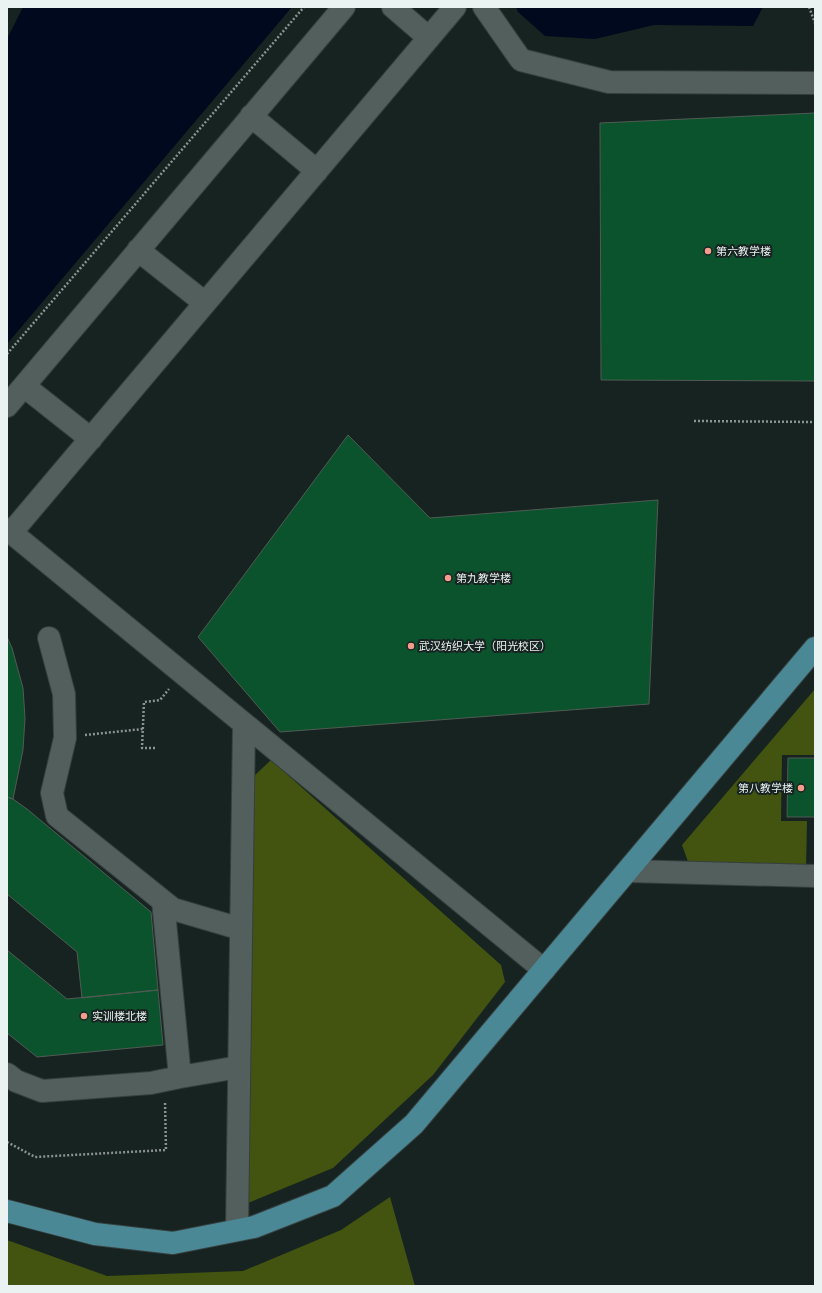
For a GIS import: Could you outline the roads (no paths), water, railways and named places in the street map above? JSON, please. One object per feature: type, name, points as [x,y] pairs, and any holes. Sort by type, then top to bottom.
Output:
[{"type":"main road","points":[[7,1211],[95,1234],[173,1244],[254,1227],[333,1196],[414,1124],[815,648]]},
{"type":"street","points":[[7,406],[344,7]]},
{"type":"street","points":[[392,7],[429,38]]},
{"type":"street","points":[[455,7],[91,439],[9,531],[544,970]]},
{"type":"street","points":[[484,7],[521,60],[609,82],[815,83]]},
{"type":"street","points":[[251,116],[317,171]]},
{"type":"street","points":[[138,250],[205,303]]},
{"type":"street","points":[[24,386],[91,439]]},
{"type":"street","points":[[49,638],[64,694],[65,738],[52,794],[57,816],[173,909],[241,929]]},
{"type":"street","points":[[238,1230],[244,724]]},
{"type":"street","points":[[628,871],[815,876]]},
{"type":"street","points":[[163,901],[172,1079]]},
{"type":"street","points":[[7,1074],[16,1081],[42,1091],[151,1084],[239,1067]]},
{"type":"water","points":[[23,7],[292,7],[7,344],[7,39]]},
{"type":"water","points":[[516,7],[763,7],[753,26],[654,25],[595,39],[545,36],[518,12]]},
{"type":"place","name":"第六教学楼","points":[[708,251]]},
{"type":"place","name":"第九教学楼","points":[[448,578]]},
{"type":"place","name":"武汉纺织大学（阳光校区）","points":[[411,646]]},
{"type":"place","name":"第八教学楼","points":[[801,788]]},
{"type":"place","name":"实训楼北楼","points":[[84,1016]]}]
